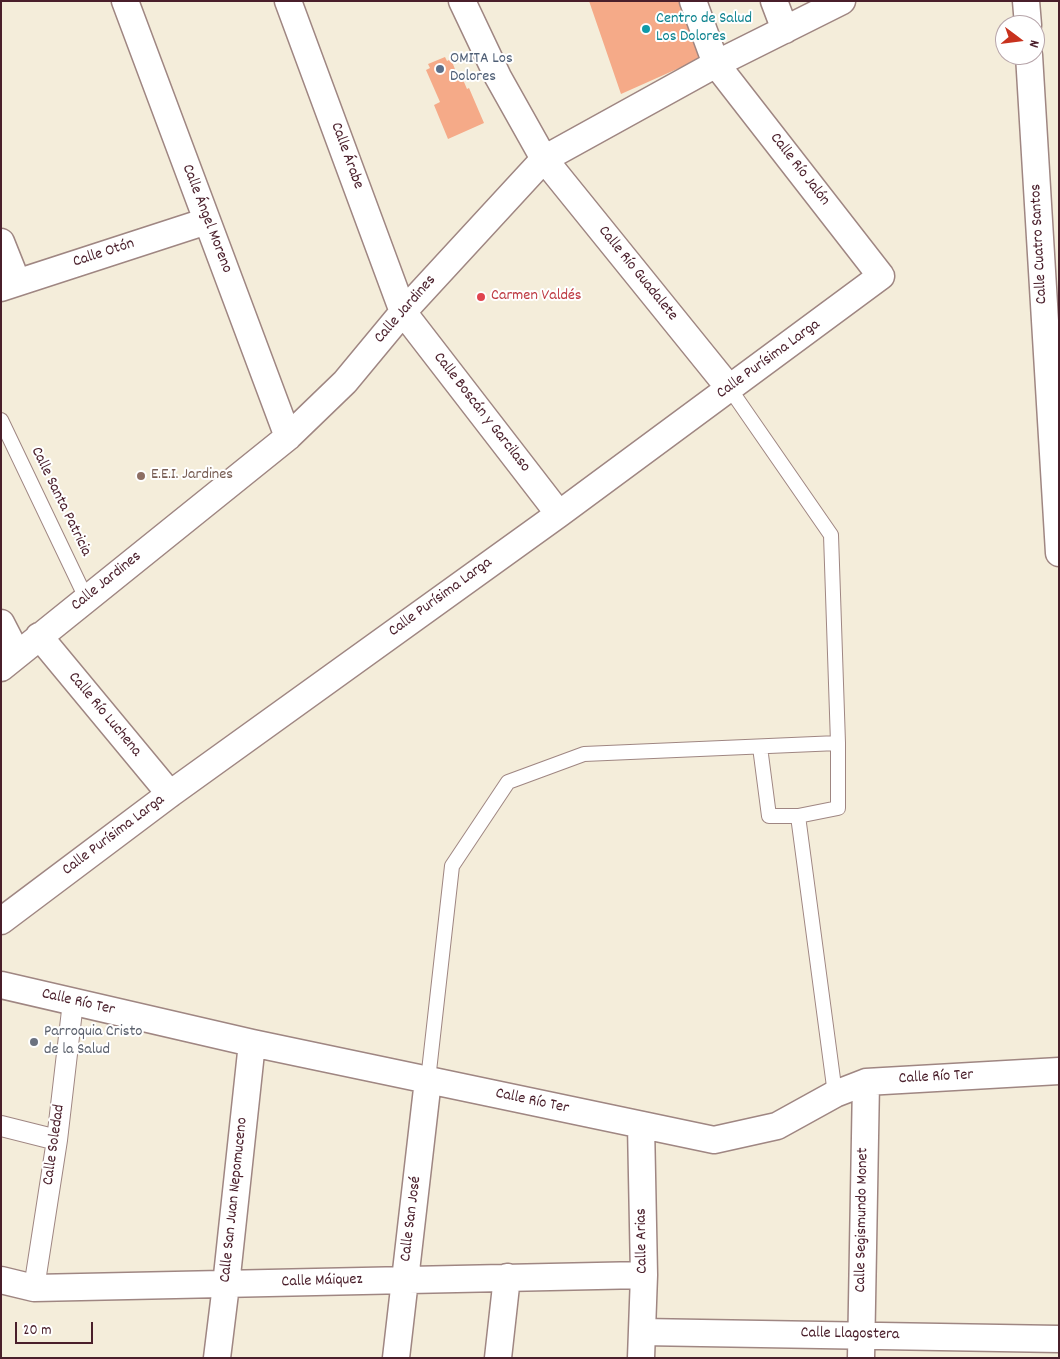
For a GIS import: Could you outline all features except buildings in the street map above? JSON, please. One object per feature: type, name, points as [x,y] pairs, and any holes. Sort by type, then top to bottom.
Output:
[{"type":"street","name":"Calle Ángel Moreno","points":[[125,1],[288,437]]},
{"type":"street","name":"Calle Árabe","points":[[288,1],[403,312]]},
{"type":"street","name":"Calle Río Guadalete","points":[[462,1],[498,77],[544,159],[730,389]]},
{"type":"street","name":"Calle Río Jalón","points":[[693,1],[716,64],[882,276]]},
{"type":"street","points":[[774,1],[785,30]]},
{"type":"street","name":"Calle Jardines","points":[[9,661],[288,437],[346,382],[403,312],[544,159],[716,64],[842,1]]},
{"type":"street","points":[[1026,1],[1027,15]]},
{"type":"street","name":"Calle Cuatro Santos","points":[[1031,65],[1048,177],[1059,553]]},
{"type":"street","name":"Calle Otón","points":[[9,285],[207,221]]},
{"type":"street","points":[[1,242],[9,285]]},
{"type":"street","name":"Calle Purísima Larga","points":[[1,920],[170,794],[559,514],[882,276]]},
{"type":"street","name":"Calle Boscán y Garcilaso","points":[[403,312],[559,514]]},
{"type":"street","points":[[1,623],[9,661]]},
{"type":"street","name":"Calle Río Luchena","points":[[39,636],[170,794]]},
{"type":"street","name":"Calle Río Ter","points":[[1,986],[252,1043],[714,1140],[777,1126],[835,1094],[866,1082],[1059,1071]]},
{"type":"street","name":"Calle Soledad","points":[[34,1288],[57,1140],[73,1002]]},
{"type":"street","name":"Calle San Juan Nepomuceno","points":[[217,1358],[252,1043]]},
{"type":"street","name":"Calle San José","points":[[396,1358],[428,1080]]},
{"type":"street","name":"Calle Segismundo Monet","points":[[861,1346],[866,1082]]},
{"type":"street","name":"Calle Arias","points":[[641,1125],[644,1275],[641,1358]]},
{"type":"street","points":[[1,1126],[57,1140]]},
{"type":"street","name":"Calle Máiquez","points":[[1,1280],[34,1288],[644,1275]]},
{"type":"street","points":[[498,1358],[507,1277]]},
{"type":"street","name":"Calle Llagostera","points":[[642,1332],[861,1346],[1059,1339]]},
{"type":"lane","points":[[730,389],[831,535],[838,743],[838,808],[798,816],[769,816],[760,746]]},
{"type":"lane","name":"Calle Santa Patricia","points":[[1,420],[86,598]]},
{"type":"lane","points":[[428,1080],[452,866],[508,782],[584,754],[838,743]]},
{"type":"lane","points":[[798,816],[835,1094]]},
{"type":"place","name":"Centro de Salud Los Dolores","points":[[646,29]]},
{"type":"place","name":"OMITA Los Dolores","points":[[440,69]]},
{"type":"place","name":"Carmen Valdés","points":[[481,297]]},
{"type":"place","name":"E.E.I. Jardines","points":[[141,476]]},
{"type":"place","name":"Parroquia Cristo de la Salud","points":[[34,1042]]}]
